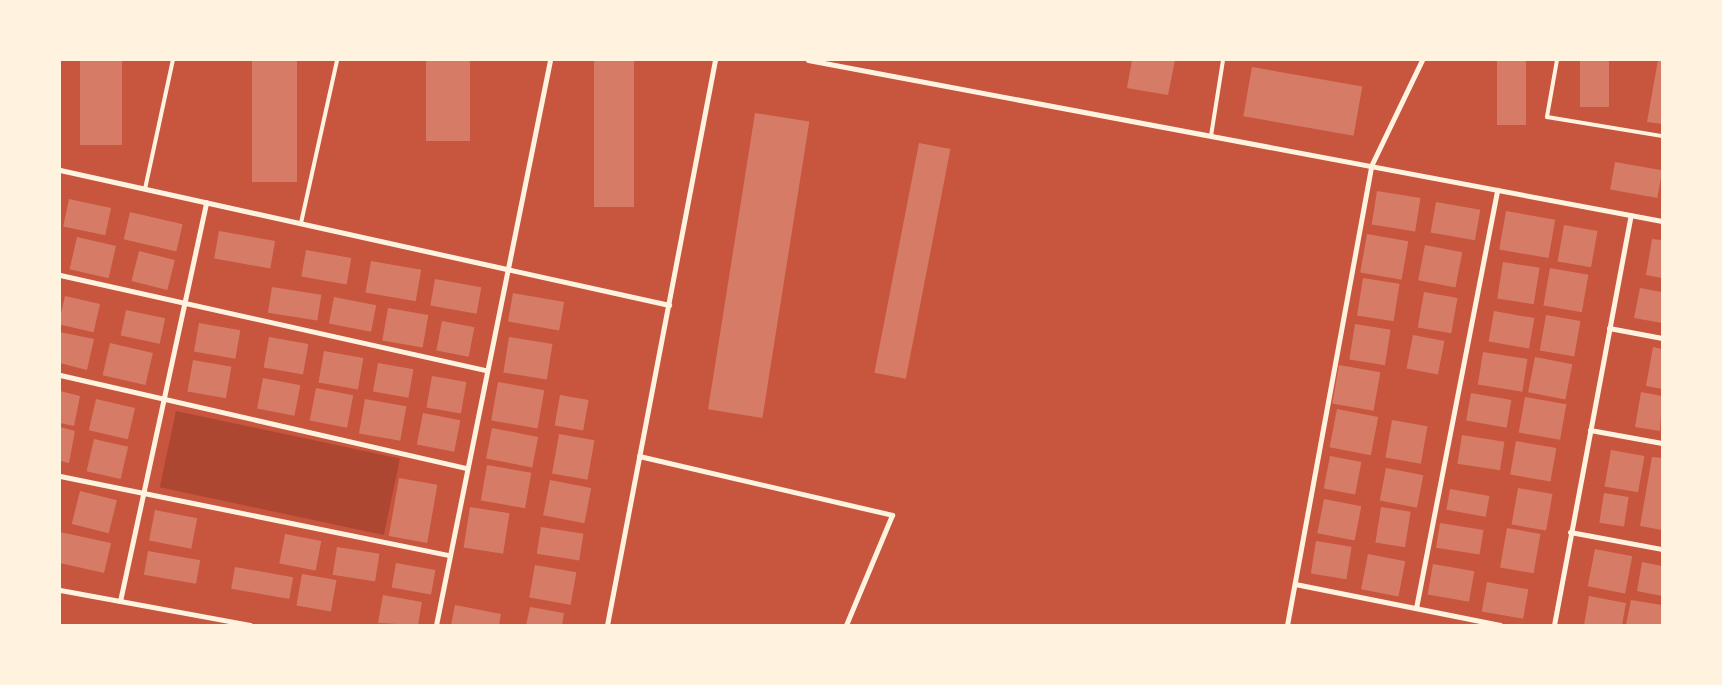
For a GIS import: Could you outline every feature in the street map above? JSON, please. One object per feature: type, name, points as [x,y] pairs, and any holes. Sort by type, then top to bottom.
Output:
[{"type":"street","points":[[436,625],[506,269],[550,60]]},
{"type":"street","points":[[607,625],[715,60]]},
{"type":"street","points":[[808,60],[1662,221]]},
{"type":"street","points":[[1287,625],[1370,166],[1422,60]]},
{"type":"street","points":[[60,170],[669,305]]},
{"type":"street","points":[[1416,608],[1497,190]]},
{"type":"street","points":[[120,601],[206,202]]},
{"type":"street","points":[[1554,625],[1630,215]]},
{"type":"street","points":[[60,275],[486,370]]},
{"type":"street","points":[[1609,328],[1662,338]]},
{"type":"street","points":[[60,375],[467,468]]},
{"type":"street","points":[[1590,430],[1662,443]]},
{"type":"street","points":[[640,456],[892,515],[846,625]]},
{"type":"street","points":[[60,476],[143,495],[450,555]]},
{"type":"street","points":[[1570,532],[1662,549]]},
{"type":"street","points":[[1295,584],[1500,625]]},
{"type":"street","points":[[60,590],[250,625]]},
{"type":"lane","points":[[145,189],[172,60]]},
{"type":"lane","points":[[301,223],[337,60]]},
{"type":"lane","points":[[1211,136],[1223,60]]},
{"type":"lane","points":[[1557,60],[1547,117],[1662,136]]},
{"type":"shaded area","points":[[176,411],[400,459],[384,535],[160,487]]},
{"type":"building","points":[[80,60],[122,60],[122,145],[80,145]]},
{"type":"building","points":[[252,60],[297,60],[297,182],[252,182]]},
{"type":"building","points":[[426,60],[470,60],[470,141],[426,141]]},
{"type":"building","points":[[594,60],[634,60],[634,207],[594,207]]},
{"type":"building","points":[[1132,60],[1175,60],[1168,95],[1127,88]]},
{"type":"building","points":[[1497,60],[1526,60],[1526,125],[1497,125]]},
{"type":"building","points":[[1580,60],[1609,60],[1609,107],[1580,107]]},
{"type":"building","points":[[1658,60],[1662,60],[1662,124],[1647,122]]},
{"type":"building","points":[[1252,67],[1362,86],[1354,136],[1243,116]]},
{"type":"building","points":[[755,113],[809,122],[762,418],[708,409]]},
{"type":"building","points":[[919,143],[950,149],[906,379],[874,373]]},
{"type":"building","points":[[1615,162],[1662,170],[1657,198],[1610,190]]},
{"type":"building","points":[[1377,191],[1420,198],[1415,231],[1372,225]]},
{"type":"building","points":[[69,199],[111,208],[105,235],[63,226]]},
{"type":"building","points":[[1436,202],[1480,210],[1475,240],[1431,233]]},
{"type":"building","points":[[1506,211],[1555,220],[1548,258],[1499,249]]},
{"type":"building","points":[[130,212],[183,224],[176,251],[124,239]]},
{"type":"building","points":[[1564,225],[1597,231],[1591,267],[1558,261]]},
{"type":"building","points":[[219,231],[275,241],[270,268],[214,259]]},
{"type":"building","points":[[1367,234],[1408,241],[1402,280],[1360,272]]},
{"type":"building","points":[[77,237],[116,246],[109,278],[70,269]]},
{"type":"building","points":[[1652,239],[1662,240],[1662,278],[1646,275]]},
{"type":"building","points":[[1425,245],[1462,252],[1455,288],[1418,280]]},
{"type":"building","points":[[306,250],[351,258],[347,285],[301,277]]},
{"type":"building","points":[[139,251],[175,260],[167,290],[132,281]]},
{"type":"building","points":[[371,261],[421,270],[416,301],[365,293]]},
{"type":"building","points":[[1503,262],[1540,268],[1534,304],[1497,299]]},
{"type":"building","points":[[1550,268],[1588,275],[1582,312],[1543,305]]},
{"type":"building","points":[[1363,278],[1400,284],[1394,321],[1357,316]]},
{"type":"building","points":[[435,279],[481,287],[477,314],[430,306]]},
{"type":"building","points":[[272,287],[321,295],[317,321],[268,313]]},
{"type":"building","points":[[1640,288],[1662,292],[1662,323],[1634,318]]},
{"type":"building","points":[[1424,292],[1457,298],[1451,333],[1418,327]]},
{"type":"building","points":[[513,293],[564,302],[559,331],[508,322]]},
{"type":"building","points":[[65,296],[100,304],[94,332],[60,325]]},
{"type":"building","points":[[334,297],[376,305],[371,332],[329,324]]},
{"type":"building","points":[[388,308],[428,315],[423,348],[382,340]]},
{"type":"building","points":[[126,310],[165,318],[160,344],[121,335]]},
{"type":"building","points":[[1494,311],[1534,318],[1529,349],[1489,342]]},
{"type":"building","points":[[1546,315],[1580,321],[1574,357],[1540,350]]},
{"type":"building","points":[[442,321],[474,327],[469,357],[436,350]]},
{"type":"building","points":[[199,323],[240,330],[235,359],[194,352]]},
{"type":"building","points":[[1355,324],[1391,330],[1385,365],[1349,360]]},
{"type":"building","points":[[60,332],[94,339],[87,370],[60,363]]},
{"type":"building","points":[[1413,335],[1444,341],[1438,374],[1407,368]]},
{"type":"building","points":[[269,337],[308,344],[303,374],[264,368]]},
{"type":"building","points":[[509,337],[552,344],[547,379],[503,373]]},
{"type":"building","points":[[110,343],[153,353],[145,385],[103,375]]},
{"type":"building","points":[[1653,347],[1662,349],[1662,389],[1646,386]]},
{"type":"building","points":[[324,351],[363,358],[358,389],[318,383]]},
{"type":"building","points":[[1483,352],[1527,359],[1522,392],[1478,385]]},
{"type":"building","points":[[1535,357],[1572,364],[1565,400],[1528,392]]},
{"type":"building","points":[[193,360],[231,367],[226,398],[187,392]]},
{"type":"building","points":[[378,363],[413,369],[408,398],[373,392]]},
{"type":"building","points":[[1339,365],[1380,372],[1374,411],[1332,403]]},
{"type":"building","points":[[432,376],[466,382],[461,414],[426,408]]},
{"type":"building","points":[[263,378],[300,385],[294,416],[257,408]]},
{"type":"building","points":[[498,382],[544,390],[538,429],[491,420]]},
{"type":"building","points":[[316,388],[353,395],[347,428],[310,420]]},
{"type":"building","points":[[60,391],[80,396],[74,426],[60,423]]},
{"type":"building","points":[[1641,392],[1662,396],[1660,431],[1635,427]]},
{"type":"building","points":[[1471,393],[1511,400],[1507,428],[1466,421]]},
{"type":"building","points":[[560,395],[589,400],[583,431],[555,426]]},
{"type":"building","points":[[1525,397],[1566,404],[1560,440],[1519,432]]},
{"type":"building","points":[[96,399],[135,408],[128,439],[89,430]]},
{"type":"building","points":[[365,399],[406,406],[400,441],[359,433]]},
{"type":"building","points":[[1337,409],[1378,417],[1371,455],[1330,447]]},
{"type":"building","points":[[423,413],[460,420],[454,452],[417,444]]},
{"type":"building","points":[[1392,420],[1427,426],[1421,464],[1385,457]]},
{"type":"building","points":[[60,427],[75,431],[69,463],[60,461]]},
{"type":"building","points":[[492,428],[538,437],[532,467],[486,458]]},
{"type":"building","points":[[559,434],[594,440],[588,480],[552,473]]},
{"type":"building","points":[[1462,435],[1504,442],[1500,470],[1457,464]]},
{"type":"building","points":[[94,439],[128,447],[121,479],[87,471]]},
{"type":"building","points":[[1516,441],[1556,448],[1550,482],[1510,474]]},
{"type":"building","points":[[1611,450],[1644,456],[1638,492],[1605,486]]},
{"type":"building","points":[[1330,456],[1361,462],[1355,494],[1324,488]]},
{"type":"building","points":[[1652,457],[1662,458],[1662,530],[1640,526]]},
{"type":"building","points":[[487,465],[531,473],[525,508],[481,500]]},
{"type":"building","points":[[1386,468],[1423,475],[1417,508],[1380,500]]},
{"type":"building","points":[[399,478],[437,485],[427,543],[389,536]]},
{"type":"building","points":[[550,480],[591,488],[584,523],[543,515]]},
{"type":"building","points":[[1518,488],[1552,494],[1546,531],[1512,524]]},
{"type":"building","points":[[1450,489],[1489,496],[1486,517],[1446,510]]},
{"type":"building","points":[[80,491],[117,500],[109,533],[72,524]]},
{"type":"building","points":[[1604,493],[1629,497],[1624,527],[1599,523]]},
{"type":"building","points":[[1324,499],[1361,506],[1355,541],[1317,533]]},
{"type":"building","points":[[470,507],[510,513],[503,554],[464,547]]},
{"type":"building","points":[[1381,507],[1411,512],[1405,547],[1375,543]]},
{"type":"building","points":[[155,510],[197,518],[191,549],[149,540]]},
{"type":"building","points":[[1440,523],[1483,530],[1480,555],[1436,548]]},
{"type":"building","points":[[541,527],[583,534],[579,560],[537,554]]},
{"type":"building","points":[[1507,528],[1540,534],[1534,573],[1500,567]]},
{"type":"building","points":[[60,532],[111,543],[104,573],[60,563]]},
{"type":"building","points":[[285,534],[321,541],[316,571],[279,563]]},
{"type":"building","points":[[1316,541],[1352,547],[1346,579],[1311,574]]},
{"type":"building","points":[[337,547],[379,554],[375,581],[333,575]]},
{"type":"building","points":[[1595,549],[1632,556],[1625,594],[1588,586]]},
{"type":"building","points":[[148,551],[200,560],[196,584],[144,575]]},
{"type":"building","points":[[1368,554],[1405,561],[1398,597],[1361,589]]},
{"type":"building","points":[[1642,562],[1662,566],[1662,596],[1637,591]]},
{"type":"building","points":[[396,563],[435,570],[431,595],[392,588]]},
{"type":"building","points":[[1433,564],[1474,571],[1469,602],[1428,595]]},
{"type":"building","points":[[535,565],[576,572],[571,605],[529,597]]},
{"type":"building","points":[[235,567],[293,577],[289,599],[231,589]]},
{"type":"building","points":[[302,574],[336,580],[331,612],[296,606]]},
{"type":"building","points":[[1487,582],[1528,589],[1523,619],[1482,612]]},
{"type":"building","points":[[383,595],[422,602],[418,625],[378,623]]},
{"type":"building","points":[[1589,596],[1626,603],[1622,625],[1584,625]]},
{"type":"building","points":[[1631,600],[1662,605],[1662,625],[1626,625]]},
{"type":"building","points":[[455,605],[501,614],[499,625],[451,625]]},
{"type":"building","points":[[530,607],[564,613],[562,625],[526,625]]}]
